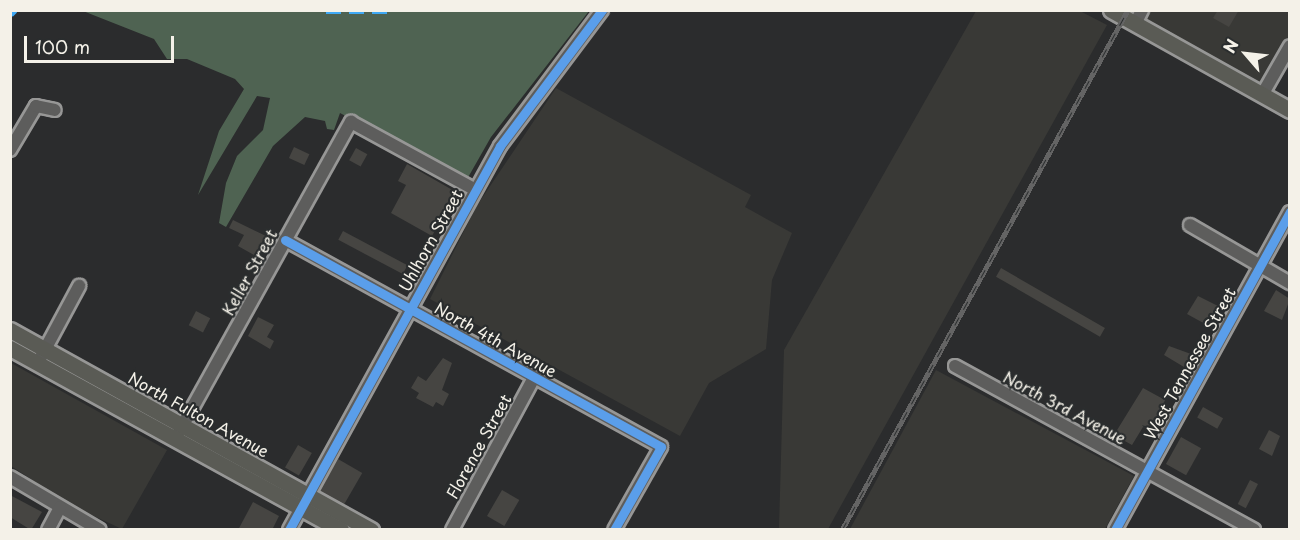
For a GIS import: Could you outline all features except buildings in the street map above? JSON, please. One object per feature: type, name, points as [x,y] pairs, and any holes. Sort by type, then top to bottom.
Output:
[{"type":"main road","points":[[1112,10],[1138,17],[1262,95],[1290,110]]},
{"type":"main road","name":"North Fulton Avenue","points":[[10,330],[180,432],[304,501],[371,530]]},
{"type":"main road","name":"North Fulton Avenue","points":[[10,348],[180,432]]},
{"type":"main road","name":"North Fulton Avenue","points":[[304,501],[341,530]]},
{"type":"street","name":"Uhlhorn Street","points":[[289,530],[474,189],[504,139],[602,10]]},
{"type":"street","points":[[1262,95],[1290,46]]},
{"type":"street","points":[[10,150],[36,106],[55,110]]},
{"type":"street","name":"Keller Street","points":[[180,432],[351,122],[474,189]]},
{"type":"street","name":"West Tennessee Street","points":[[1115,530],[1290,212]]},
{"type":"street","points":[[1190,225],[1290,283]]},
{"type":"street","name":"North 4th Avenue","points":[[285,240],[662,447],[614,530]]},
{"type":"street","points":[[38,363],[79,286]]},
{"type":"street","name":"North 3rd Avenue","points":[[955,366],[1254,530]]},
{"type":"street","name":"Florence Street","points":[[452,530],[534,378]]},
{"type":"street","points":[[10,477],[100,530]]},
{"type":"street","points":[[48,530],[60,507]]},
{"type":"shaded area","points":[[976,11],[1080,11],[1107,25],[828,529],[779,529],[784,350]]},
{"type":"shaded area","points":[[1142,11],[1289,11],[1289,46],[1262,95],[1135,24]]},
{"type":"shaded area","points":[[556,88],[751,195],[745,207],[792,233],[772,280],[766,349],[709,383],[680,436],[430,299],[476,207]]},
{"type":"shaded area","points":[[11,363],[167,450],[122,529],[72,506],[11,466]]},
{"type":"shaded area","points":[[936,370],[1134,476],[1105,529],[850,529]]},
{"type":"green space","points":[[83,11],[589,11],[491,137],[466,181],[340,113],[334,130],[327,129],[325,121],[305,117],[273,146],[226,227],[219,223],[226,183],[237,156],[263,130],[270,98],[257,96],[198,195],[219,131],[244,89],[235,79],[187,59],[167,59],[154,39]]},
{"type":"railway","points":[[842,530],[1128,10]]},
{"type":"marked path","points":[[10,14],[14,10]]},
{"type":"marked path","points":[[326,10],[389,10]]},
{"type":"cycle path","points":[[289,530],[500,146],[602,10]]},
{"type":"cycle path","points":[[1115,530],[1290,212]]},
{"type":"cycle path","points":[[285,240],[661,447],[614,530]]}]
